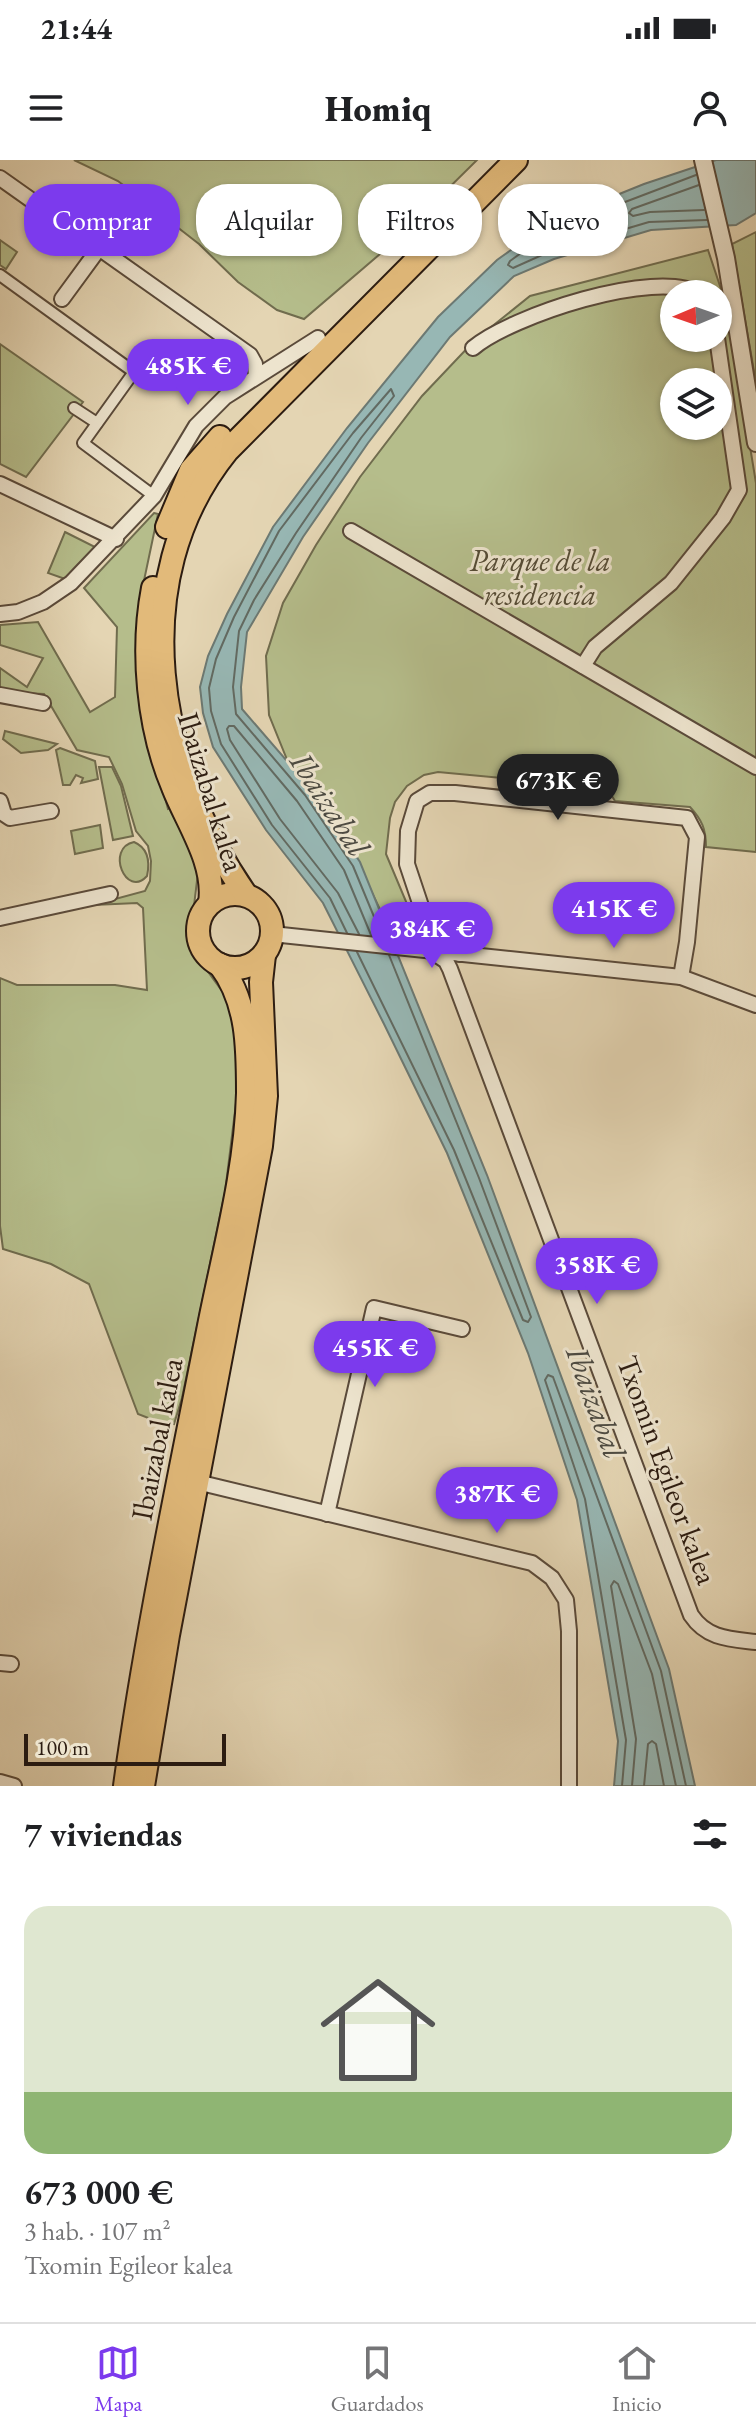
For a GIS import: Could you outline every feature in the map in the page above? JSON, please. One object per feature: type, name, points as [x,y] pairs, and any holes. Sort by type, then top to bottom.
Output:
[{"type":"highway","name":"Ibaizabal kalea","points":[[210,903],[207,866],[157,744],[145,643],[160,547],[175,504],[191,470],[218,439],[496,160]]},
{"type":"highway","name":"Ibaizabal kalea","points":[[246,895],[230,872],[187,780],[164,693],[164,602],[175,549],[188,513],[206,477],[227,451],[516,160]]},
{"type":"highway","points":[[234,893],[246,895],[267,910],[272,922],[272,934],[262,960],[244,967],[220,965],[210,959],[199,938],[198,925],[202,913],[221,896],[234,893]]},
{"type":"highway","name":"Ibaizabal kalea","points":[[143,1786],[261,1146],[266,1066],[262,960]]},
{"type":"highway","name":"Ibaizabal kalea","points":[[125,1786],[153,1618],[245,1132],[247,1065],[243,1016],[237,993],[220,965]]},
{"type":"street","points":[[703,160],[726,258],[756,443]]},
{"type":"street","points":[[0,178],[24,195]]},
{"type":"street","points":[[62,299],[92,256]]},
{"type":"street","points":[[109,256],[250,355],[256,376]]},
{"type":"street","points":[[0,275],[134,372],[83,443],[154,496],[175,504]]},
{"type":"street","points":[[473,348],[501,329],[584,299],[660,286]]},
{"type":"street","points":[[0,614],[30,607],[71,583],[154,496],[196,426],[225,397],[318,338]]},
{"type":"street","points":[[583,666],[595,647],[671,583],[723,518],[739,490],[719,352]]},
{"type":"street","points":[[74,408],[97,423]]},
{"type":"street","points":[[0,484],[116,539]]},
{"type":"street","points":[[351,531],[756,767]]},
{"type":"street","points":[[0,695],[43,703]]},
{"type":"street","points":[[431,943],[407,864],[406,849],[417,801],[430,793],[674,815],[687,818],[697,837],[681,977]]},
{"type":"street","points":[[0,801],[4,814],[10,818],[51,811]]},
{"type":"street","points":[[0,918],[110,894]]},
{"type":"street","points":[[272,934],[408,948],[431,943],[455,952],[681,977],[756,1005]]},
{"type":"street","name":"Txomin Egileor kalea","points":[[431,943],[446,961],[691,1615],[707,1633],[756,1642]]},
{"type":"street","points":[[454,982],[455,952]]},
{"type":"street","points":[[327,1514],[374,1308],[462,1329]]},
{"type":"street","name":"Ibaizabal kalea","points":[[197,1482],[532,1563],[552,1578],[566,1600],[569,1631],[569,1786]]},
{"type":"street","points":[[0,1782],[14,1786]]},
{"type":"green space","points":[[74,160],[477,160],[453,184],[358,184],[358,256],[378,256],[304,319],[277,310],[238,282],[211,256],[342,256],[342,184],[196,184],[196,242],[180,229],[180,184],[122,184]]},
{"type":"green space","points":[[756,232],[756,383],[732,244]]},
{"type":"green space","points":[[0,240],[17,252],[6,269],[0,265]]},
{"type":"green space","name":"Parque de la residencia","points":[[708,250],[718,280],[660,280],[660,352],[732,352],[732,337],[756,483],[756,852],[706,847],[702,825],[690,807],[615,801],[607,788],[438,772],[424,775],[407,786],[395,802],[386,854],[410,911],[386,922],[351,849],[288,762],[269,715],[266,656],[283,603],[360,477],[422,396],[475,340],[530,296]]},
{"type":"green space","points":[[0,344],[83,402],[26,477],[0,464]]},
{"type":"green space","points":[[154,513],[158,514],[138,609],[141,710],[168,809],[173,807],[199,864],[190,939],[198,958],[230,1002],[236,1032],[237,1095],[225,1192],[174,1424],[138,1414],[89,1284],[51,1264],[3,1249],[0,1226],[0,978],[17,985],[115,985],[147,990],[143,908],[137,903],[93,905],[145,891],[150,881],[151,861],[148,846],[136,831],[122,784],[109,757],[77,750],[44,694],[0,692],[0,668],[27,687],[43,658],[0,645],[0,625],[38,622],[90,712],[115,697],[117,627],[84,588]]},
{"type":"green space","points":[[65,532],[99,549],[68,580],[48,573]]},
{"type":"green space","points":[[5,731],[57,744],[48,750],[21,753],[3,739]]},
{"type":"green space","points":[[60,748],[95,761],[98,779],[81,783],[83,778],[76,775],[70,785],[63,785],[56,750]]},
{"type":"green space","points":[[99,767],[112,767],[121,786],[133,836],[113,840]]},
{"type":"green space","points":[[100,825],[103,848],[75,854],[71,831]]},
{"type":"green space","points":[[134,842],[145,852],[148,861],[147,876],[139,881],[126,877],[120,861],[125,846]]},
{"type":"water","points":[[716,160],[756,160],[756,213],[736,225],[651,230],[628,237],[628,190]]},
{"type":"water","points":[[503,256],[564,256],[514,276],[450,337],[368,443],[303,537],[247,632],[241,687],[242,709],[312,790],[360,862],[487,1175],[669,1669],[695,1786],[614,1786],[618,1741],[577,1500],[528,1353],[447,1153],[323,903],[266,830],[213,747],[203,713],[200,687],[208,656],[273,527],[347,428],[438,317]]},
{"type":"water label","name":"Ibaizabal","points":[[330,804]]},
{"type":"water label","name":"Ibaizabal","points":[[596,1402]]}]
